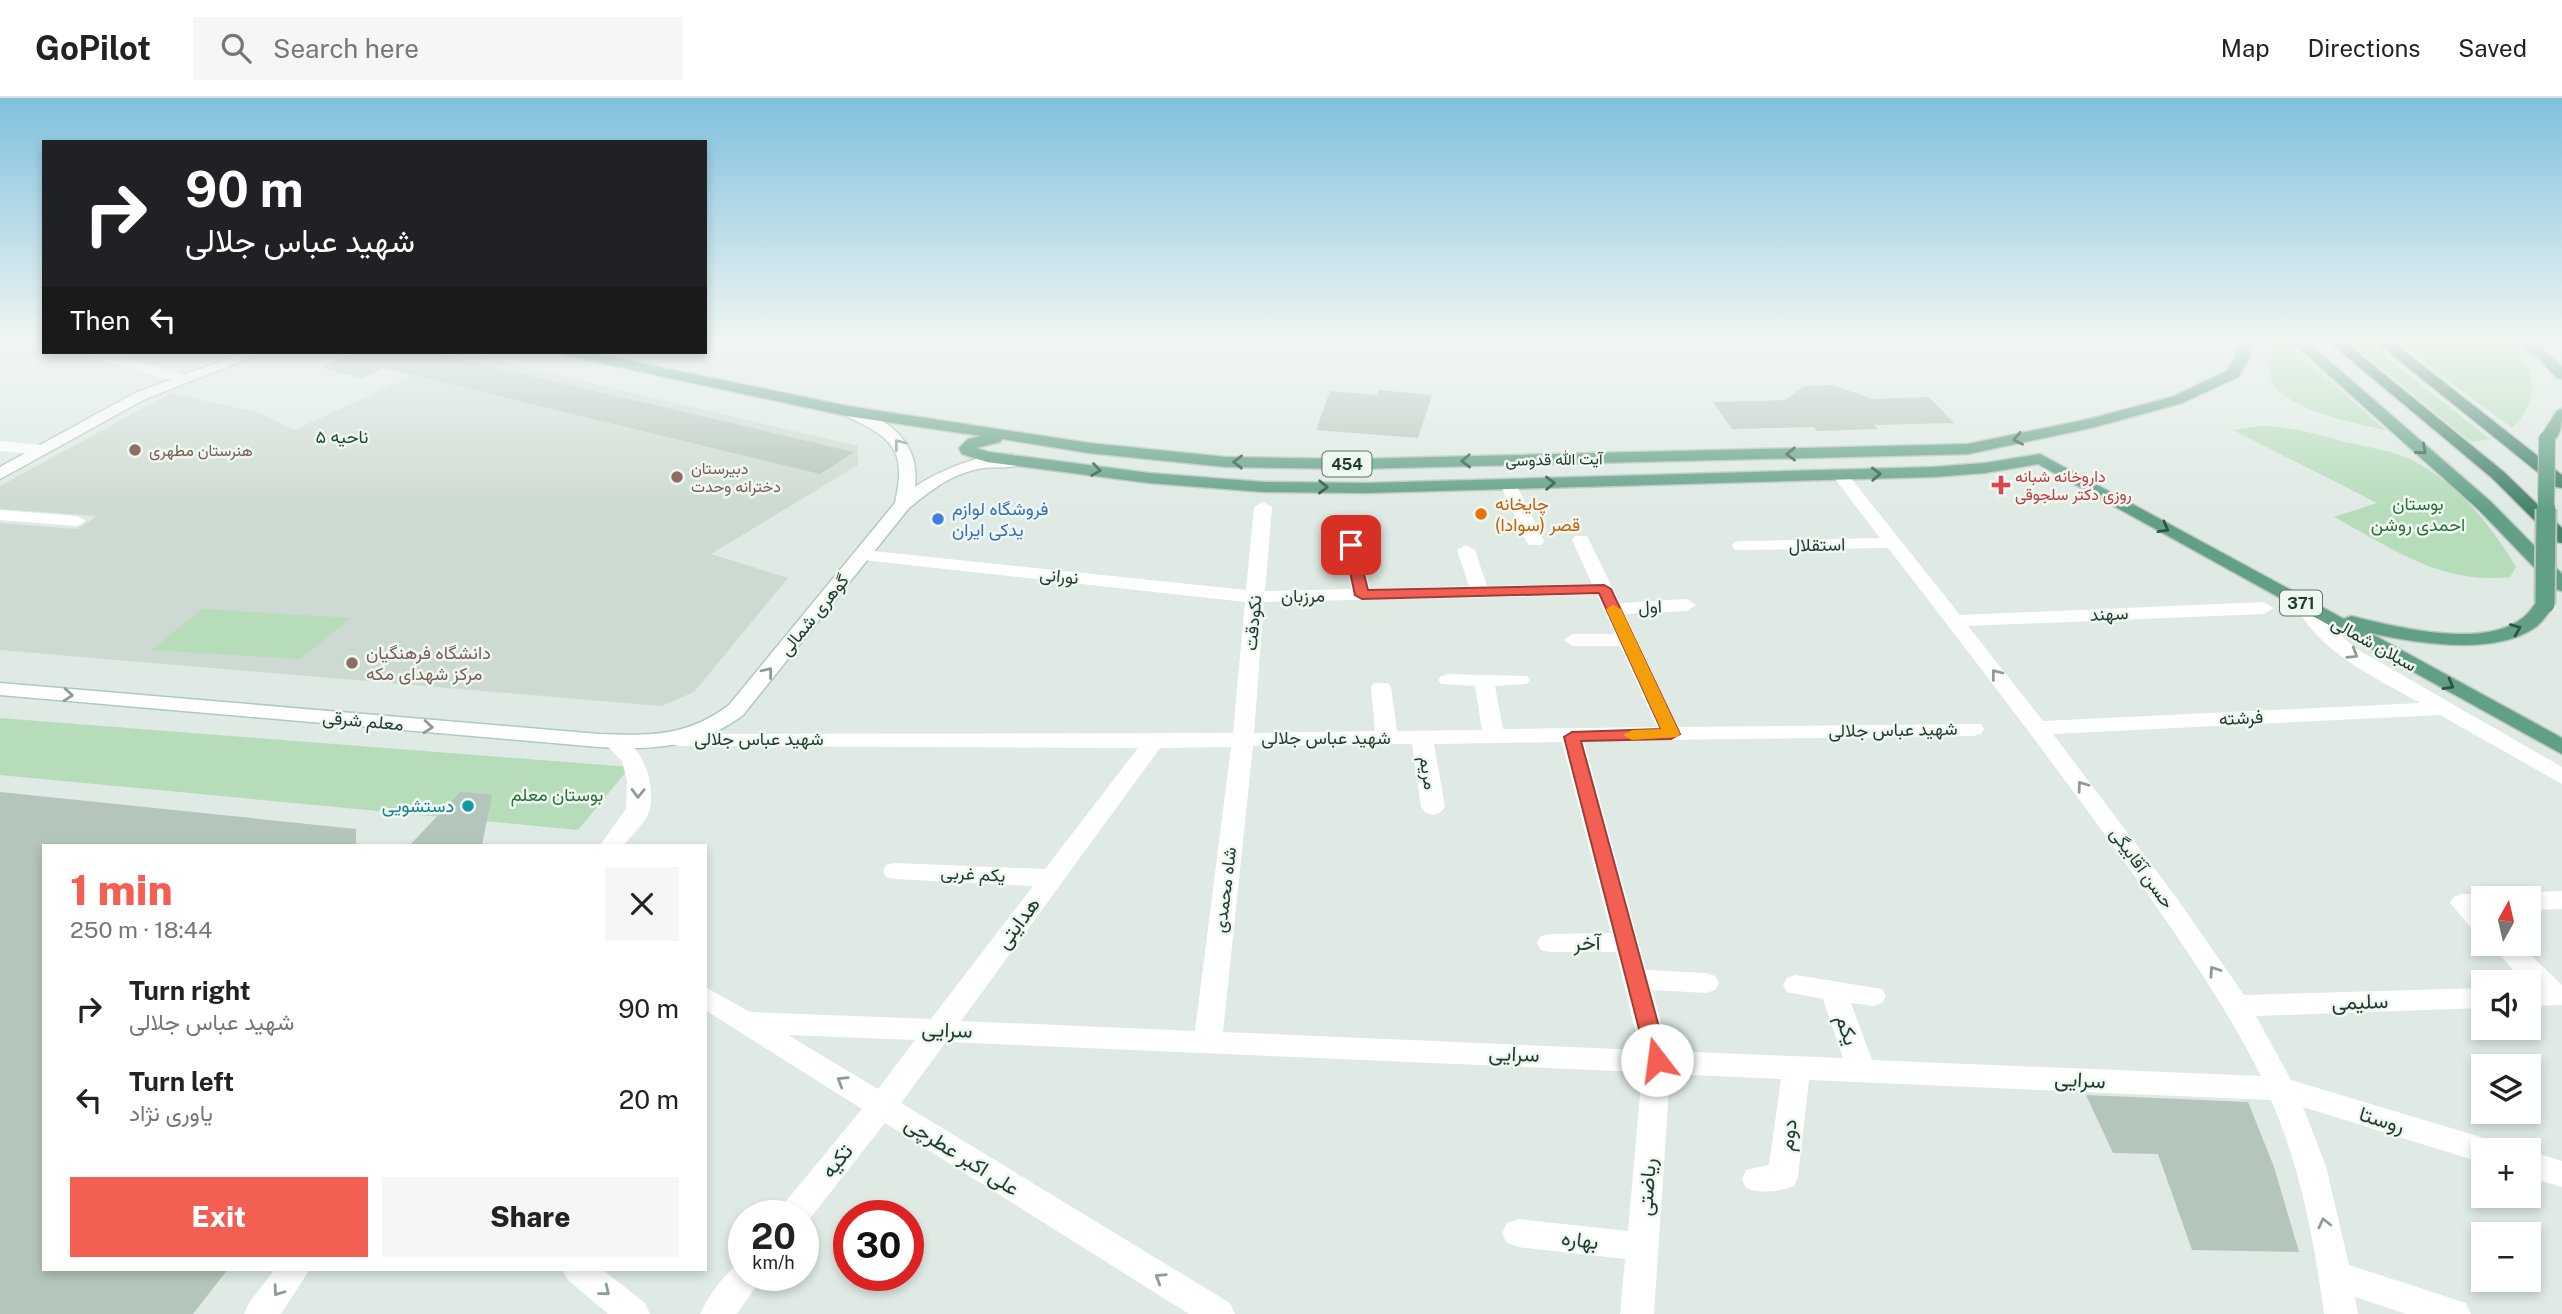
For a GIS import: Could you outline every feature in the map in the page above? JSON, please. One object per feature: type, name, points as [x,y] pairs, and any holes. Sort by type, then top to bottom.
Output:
[{"type":"highway","points":[[2403,397],[2498,475],[2562,538]]},
{"type":"highway","points":[[2457,397],[2562,482]]},
{"type":"main road","name":"آیت الله قدوسی","points":[[780,397],[847,411],[1009,437],[1156,457],[1282,463],[1948,450],[1990,445],[2160,406],[2183,397]]},
{"type":"main road","points":[[2361,397],[2485,506],[2562,585]]},
{"type":"main road","points":[[2306,606],[2373,629],[2427,637],[2471,639],[2507,633],[2531,622],[2540,614],[2545,604],[2547,439],[2562,414]]},
{"type":"main road","points":[[1009,437],[974,442],[967,448],[973,455],[1028,462]]},
{"type":"main road","name":"454","points":[[1028,462],[1149,478],[1264,487],[1366,488],[1969,470],[2040,459]]},
{"type":"main road","name":"سبلان شمالی","points":[[2040,459],[2562,747]]},
{"type":"street","points":[[0,474],[141,397]]},
{"type":"street","name":"آیت الله قدوسی","points":[[847,411],[888,432],[906,453],[910,473],[903,504]]},
{"type":"street","points":[[0,446],[41,450]]},
{"type":"street","name":"454","points":[[903,504],[929,483],[950,471],[989,462],[1028,462]]},
{"type":"street","name":"حسن آقابیگی","points":[[1840,475],[2039,728],[2161,894],[2237,1006],[2281,1089],[2306,1153],[2335,1275],[2341,1314]]},
{"type":"street","points":[[1508,484],[1535,541]]},
{"type":"street","name":"گوهری شمالی","points":[[722,723],[736,710],[903,504]]},
{"type":"street","name":"نکودقت","points":[[1243,739],[1263,507]]},
{"type":"street","points":[[0,516],[77,521]]},
{"type":"street","points":[[1581,540],[1671,734]]},
{"type":"street","name":"استقلال","points":[[1741,546],[1894,543]]},
{"type":"street","points":[[1351,545],[1362,595]]},
{"type":"street","points":[[1466,550],[1480,592]]},
{"type":"street","name":"نورانی","points":[[863,555],[1255,597]]},
{"type":"street","name":"مرزبان","points":[[1255,597],[1604,589]]},
{"type":"street","name":"اول","points":[[1613,609],[1687,606]]},
{"type":"street","points":[[2306,606],[2313,622],[2326,636],[2562,777]]},
{"type":"street","name":"سهند","points":[[1955,621],[2263,608]]},
{"type":"street","points":[[1573,640],[1628,640]]},
{"type":"street","points":[[1448,680],[1520,680]]},
{"type":"street","points":[[1485,680],[1494,737]]},
{"type":"street","points":[[1381,687],[1387,738]]},
{"type":"street","name":"معلم شرقی","points":[[0,689],[614,742],[679,739],[705,732],[722,723]]},
{"type":"street","name":"فرشته","points":[[2039,728],[2444,708]]},
{"type":"street","name":"شهید عباس جلالی","points":[[679,739],[1154,741],[1572,737],[1973,729]]},
{"type":"street","name":"ریاضتی","points":[[1572,737],[1657,1060],[1637,1314]]},
{"type":"street","name":"مریم","points":[[1422,738],[1433,807]]},
{"type":"street","name":"شاه محمدی","points":[[1208,1041],[1243,739]]},
{"type":"street","name":"هدایتی","points":[[881,1106],[1154,741]]},
{"type":"street","points":[[613,844],[638,810],[639,781],[632,759],[614,742]]},
{"type":"street","name":"یکم غربی","points":[[895,871],[1051,878]]},
{"type":"street","points":[[2541,901],[2562,900]]},
{"type":"street","points":[[2471,903],[2462,903],[2471,912]]},
{"type":"street","name":"آخر","points":[[1550,943],[1625,943]]},
{"type":"street","points":[[2514,956],[2548,995]]},
{"type":"street","points":[[1635,979],[1706,983]]},
{"type":"street","points":[[1796,985],[1873,996]]},
{"type":"street","name":"یکم","points":[[1833,990],[1861,1069]]},
{"type":"street","name":"علی اکبر عطرچی","points":[[707,998],[1218,1314]]},
{"type":"street","name":"سلیمی","points":[[2237,1006],[2471,998]]},
{"type":"street","name":"سرایی","points":[[746,1022],[2281,1089]]},
{"type":"street","name":"دوم","points":[[1757,1179],[1783,1177],[1797,1066]]},
{"type":"street","name":"روستا","points":[[2281,1089],[2471,1146]]},
{"type":"street","name":"تکیه","points":[[806,1200],[881,1106]]},
{"type":"street","points":[[2541,1168],[2562,1174]]},
{"type":"street","name":"بهاره","points":[[1518,1233],[1643,1247]]},
{"type":"street","points":[[261,1314],[293,1271]]},
{"type":"street","points":[[580,1271],[633,1314]]},
{"type":"street","points":[[2335,1275],[2454,1314]]},
{"type":"street","points":[[716,1314],[735,1291]]},
{"type":"shaded area","points":[[164,397],[188,397],[260,413],[294,430],[367,397],[649,397],[858,446],[858,465],[711,554],[788,578],[694,692],[662,706],[0,650],[0,523],[77,529],[97,516],[0,509],[0,486]]},
{"type":"green space","points":[[2348,397],[2385,430],[2321,413],[2289,398]]},
{"type":"green space","points":[[2416,397],[2436,397],[2490,439],[2471,442]]},
{"type":"green space","points":[[2470,397],[2530,397],[2522,417],[2512,428]]},
{"type":"green space","name":"بوستان احمدی روشن","points":[[2260,426],[2303,431],[2388,451],[2412,460],[2443,480],[2472,506],[2516,567],[2510,577],[2462,575],[2418,562],[2376,541],[2334,517],[2377,503],[2233,430]]},
{"type":"green space","points":[[202,609],[351,618],[300,659],[151,650]]},
{"type":"green space","name":"بوستان معلم","points":[[0,718],[630,767],[578,830],[0,775]]},
{"type":"building","points":[[502,397],[619,397],[854,452],[820,474]]},
{"type":"building","points":[[1328,397],[1431,397],[1418,438],[1316,430]]},
{"type":"building","points":[[1790,397],[1873,399],[1929,397],[1954,423],[1874,425],[1878,429],[1817,431],[1814,427],[1732,429],[1713,402],[1785,400]]},
{"type":"building","points":[[0,792],[356,829],[356,844],[42,844],[42,1271],[226,1271],[193,1314],[0,1314]]},
{"type":"building","points":[[460,792],[492,795],[482,844],[411,844]]},
{"type":"building","points":[[2086,1095],[2248,1102],[2274,1167],[2299,1252],[2192,1250],[2158,1154],[2113,1153]]},
{"type":"slow traffic","points":[[1613,609],[1671,734],[1632,735]]},
{"type":"place","name":"هنرستان مطهری","points":[[135,450]]},
{"type":"place","name":"دبیرستان دخترانه وحدت","points":[[677,477]]},
{"type":"place","name":"داروخانه شبانه روزی دکتر سلجوقی","points":[[2001,485]]},
{"type":"place","name":"چایخانه قصر (سوادا)","points":[[1481,514]]},
{"type":"place","name":"فروشگاه لوازم یدکی ایران","points":[[938,519]]},
{"type":"place","name":"دانشگاه فرهنگیان مرکز شهدای مکه","points":[[352,663]]},
{"type":"place","name":"دستشویی","points":[[468,806]]},
{"type":"district","name":"ناحیه ۵","points":[[342,437]]},
{"type":"route","points":[[1351,545],[1362,595],[1604,589],[1671,734],[1572,737],[1657,1060]]}]
